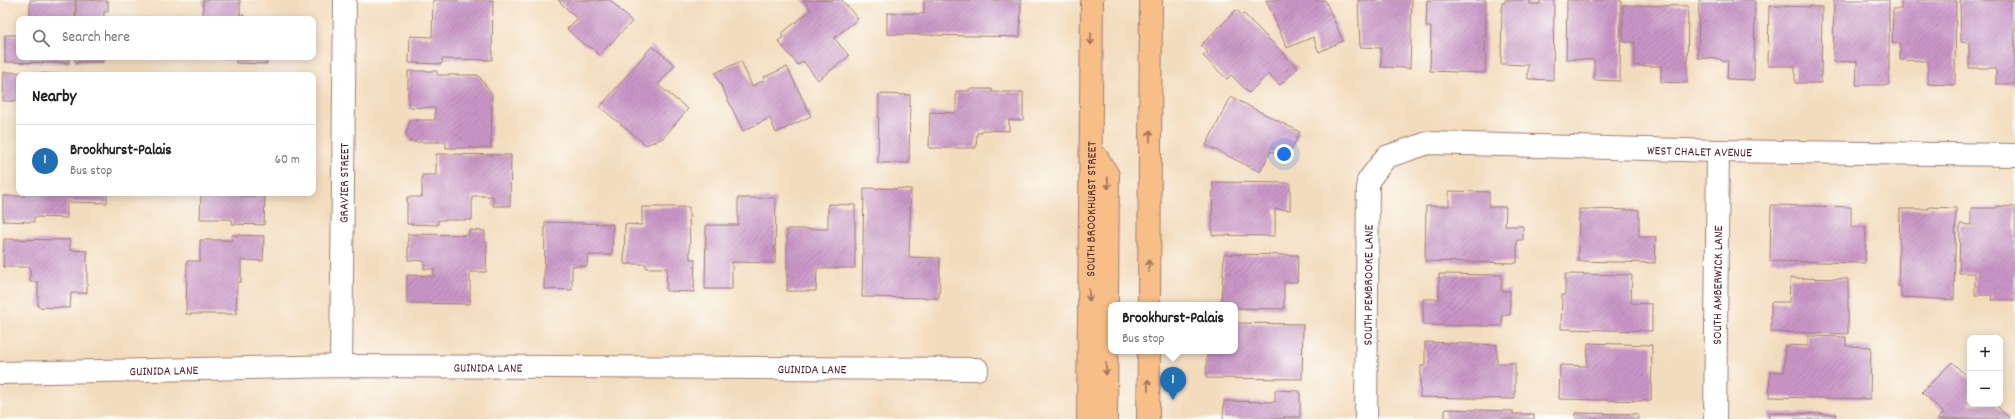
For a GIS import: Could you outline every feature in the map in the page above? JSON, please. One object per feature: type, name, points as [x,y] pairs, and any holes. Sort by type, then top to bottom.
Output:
[{"type":"main road","name":"SOUTH BROOKHURST STREET","points":[[1088,419],[1092,0]]},
{"type":"main road","points":[[1149,302],[1151,0]]},
{"type":"main road","points":[[1090,150],[1098,159],[1108,175],[1106,419]]},
{"type":"main road","points":[[1148,419],[1149,354]]},
{"type":"street","name":"GRAVIER STREET","points":[[341,366],[345,0]]},
{"type":"street","name":"WEST CHALET AVENUE","points":[[1386,157],[1428,142],[1718,151],[2015,155]]},
{"type":"street","name":"SOUTH AMBERWICK LANE","points":[[1715,419],[1718,151]]},
{"type":"street","name":"SOUTH PEMBROOKE LANE","points":[[1366,419],[1368,181],[1386,157]]},
{"type":"street","name":"GUINIDA LANE","points":[[0,373],[341,366],[977,369]]},
{"type":"building","points":[[30,0],[75,0],[75,16],[30,16]]},
{"type":"building","points":[[76,0],[108,1],[108,12],[104,12],[104,16],[76,16]]},
{"type":"building","points":[[203,0],[240,0],[240,15],[244,15],[244,16],[203,16]]},
{"type":"building","points":[[433,0],[493,0],[492,60],[442,59],[442,64],[409,63],[410,36],[432,37]]},
{"type":"building","points":[[558,0],[610,0],[632,22],[599,55],[592,48],[583,44],[567,29],[577,19]]},
{"type":"building","points":[[803,0],[842,0],[858,19],[834,38],[849,56],[818,80],[803,61],[798,65],[778,41],[783,37],[781,34],[811,10]]},
{"type":"building","points":[[924,0],[1021,0],[1020,37],[887,34],[887,13],[924,14]]},
{"type":"building","points":[[1266,0],[1325,0],[1343,41],[1319,52],[1313,37],[1287,48]]},
{"type":"building","points":[[1358,0],[1412,0],[1410,68],[1381,67],[1381,48],[1360,47]]},
{"type":"building","points":[[1427,0],[1486,0],[1485,73],[1430,71],[1431,27],[1426,27]]},
{"type":"building","points":[[1505,0],[1530,0],[1530,4],[1540,4],[1540,0],[1554,0],[1553,80],[1528,79],[1528,65],[1501,64],[1502,3],[1505,3]]},
{"type":"building","points":[[1567,0],[1621,0],[1620,81],[1594,80],[1594,60],[1566,59]]},
{"type":"building","points":[[1699,0],[1755,0],[1754,80],[1727,79],[1728,61],[1721,61],[1721,59],[1698,58]]},
{"type":"building","points":[[1834,0],[1889,0],[1889,85],[1856,85],[1857,61],[1833,62]]},
{"type":"building","points":[[1901,0],[1956,0],[1955,85],[1928,84],[1928,61],[1900,60],[1900,43],[1892,43],[1893,9],[1901,9]]},
{"type":"building","points":[[1960,0],[2015,0],[2015,84],[1996,84],[1996,68],[1969,68],[1969,43],[1961,42]]},
{"type":"building","points":[[1623,5],[1688,6],[1687,83],[1661,82],[1661,66],[1635,66],[1635,42],[1623,42]]},
{"type":"building","points":[[1769,6],[1822,7],[1821,83],[1795,83],[1795,66],[1768,66]]},
{"type":"building","points":[[1236,10],[1242,15],[1244,14],[1298,68],[1280,85],[1268,74],[1249,93],[1231,75],[1227,79],[1203,56],[1208,52],[1201,45]]},
{"type":"building","points":[[5,35],[16,35],[16,60],[69,60],[69,63],[5,62]]},
{"type":"building","points":[[652,46],[675,65],[658,85],[688,109],[663,138],[646,145],[600,107]]},
{"type":"building","points":[[75,60],[103,60],[103,62],[75,62]]},
{"type":"building","points":[[236,60],[267,60],[267,64],[236,63]]},
{"type":"building","points":[[741,61],[752,86],[765,80],[764,77],[787,67],[811,116],[776,133],[770,118],[743,131],[715,73]]},
{"type":"building","points":[[408,71],[437,71],[437,75],[478,75],[492,94],[491,148],[446,148],[446,142],[410,142],[406,134],[410,120],[435,120],[435,108],[408,107]]},
{"type":"building","points":[[4,72],[16,72],[16,101],[3,101]]},
{"type":"building","points":[[969,89],[992,89],[992,92],[1023,92],[1023,120],[1009,120],[1009,131],[982,130],[982,133],[977,133],[976,148],[929,148],[930,112],[956,113],[956,91],[969,91]]},
{"type":"building","points":[[879,94],[910,95],[909,163],[878,163]]},
{"type":"building","points":[[1231,97],[1300,132],[1287,159],[1271,151],[1260,172],[1206,145]]},
{"type":"building","points":[[436,154],[511,155],[510,206],[493,206],[493,196],[472,196],[472,220],[438,220],[438,225],[407,224],[407,197],[422,197],[422,175],[436,175]]},
{"type":"building","points":[[1213,182],[1290,183],[1290,210],[1275,209],[1275,236],[1212,235]]},
{"type":"building","points":[[864,188],[911,189],[909,257],[940,258],[939,298],[862,297]]},
{"type":"building","points":[[1449,191],[1489,192],[1489,207],[1506,207],[1505,226],[1523,226],[1523,240],[1517,240],[1517,263],[1425,261],[1426,206],[1449,206]]},
{"type":"building","points":[[3,196],[107,196],[107,203],[67,202],[67,218],[34,217],[34,222],[3,221]]},
{"type":"building","points":[[201,196],[265,197],[264,225],[232,224],[232,219],[200,219]]},
{"type":"building","points":[[738,198],[776,198],[775,263],[732,262],[732,289],[705,289],[706,225],[738,225]]},
{"type":"building","points":[[828,204],[855,205],[855,268],[817,268],[816,291],[787,291],[787,229],[828,229]]},
{"type":"building","points":[[1771,205],[1851,207],[1851,227],[1866,227],[1865,263],[1770,261]]},
{"type":"building","points":[[1997,206],[2015,207],[2015,300],[1991,300],[1992,295],[1975,295],[1975,273],[1959,273],[1960,224],[1971,225],[1971,208],[1997,208]]},
{"type":"building","points":[[642,207],[689,207],[690,259],[695,259],[694,292],[666,291],[667,268],[646,268],[646,264],[624,264],[625,224],[642,225]]},
{"type":"building","points":[[1929,207],[1956,208],[1954,300],[1901,297],[1901,286],[1898,286],[1900,209],[1929,209]]},
{"type":"building","points":[[1579,209],[1639,210],[1639,237],[1656,237],[1655,263],[1578,261]]},
{"type":"building","points":[[545,222],[613,224],[612,255],[588,255],[587,266],[572,266],[572,290],[544,289]]},
{"type":"building","points":[[469,230],[485,231],[485,242],[487,242],[486,272],[470,272],[470,304],[407,303],[407,275],[434,276],[434,269],[424,269],[424,261],[408,260],[408,234],[469,235]]},
{"type":"building","points":[[232,235],[264,236],[263,261],[241,260],[241,282],[237,282],[236,314],[186,314],[187,261],[200,261],[200,240],[232,240]]},
{"type":"building","points":[[4,239],[70,240],[70,250],[87,251],[87,293],[71,293],[70,308],[38,307],[38,282],[30,282],[30,267],[3,267]]},
{"type":"building","points":[[1224,254],[1298,255],[1297,282],[1284,282],[1284,309],[1238,308],[1238,302],[1221,302]]},
{"type":"building","points":[[1439,274],[1502,275],[1501,291],[1510,291],[1510,315],[1502,315],[1502,326],[1423,325],[1423,299],[1439,299]]},
{"type":"building","points":[[1565,274],[1632,275],[1631,303],[1652,304],[1652,331],[1561,329],[1562,295],[1565,295]]},
{"type":"building","points":[[1790,278],[1848,279],[1848,334],[1771,332],[1771,302],[1789,302]]},
{"type":"building","points":[[1238,323],[1303,324],[1302,379],[1206,378],[1207,354],[1238,354]]},
{"type":"building","points":[[1808,336],[1846,337],[1846,346],[1871,347],[1870,399],[1769,397],[1770,371],[1784,372],[1785,345],[1808,346]]},
{"type":"building","points":[[1425,342],[1497,345],[1497,363],[1515,363],[1515,399],[1420,397],[1421,366],[1425,366]]},
{"type":"building","points":[[1588,343],[1652,345],[1651,401],[1559,399],[1560,365],[1587,366]]},
{"type":"building","points":[[1952,362],[1967,377],[1967,407],[1998,407],[2010,419],[1937,419],[1944,413],[1922,392]]},
{"type":"building","points":[[1275,390],[1300,391],[1300,417],[1284,417],[1284,419],[1223,419],[1224,401],[1275,402]]},
{"type":"building","points":[[1445,409],[1513,411],[1513,414],[1534,414],[1534,419],[1445,419]]},
{"type":"building","points":[[1576,413],[1638,414],[1638,419],[1576,419]]},
{"type":"building","points":[[1769,413],[1836,414],[1835,419],[1769,419]]},
{"type":"place","name":"Brookhurst-Palais","points":[[1173,400]]}]
